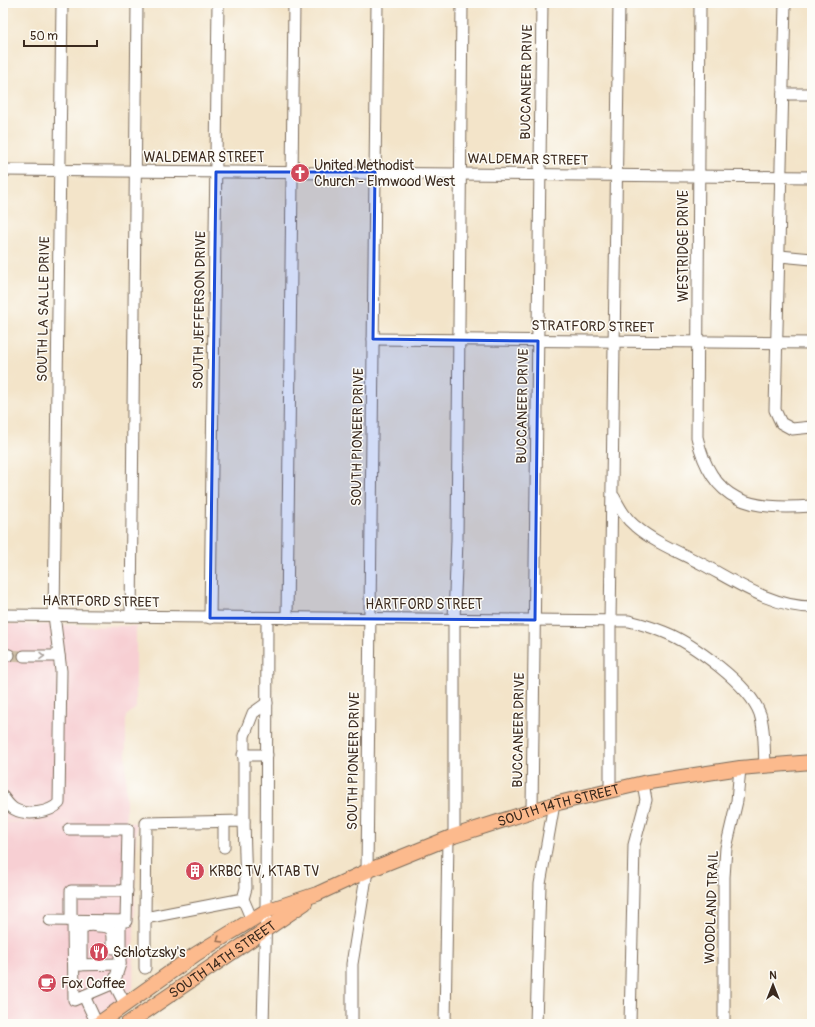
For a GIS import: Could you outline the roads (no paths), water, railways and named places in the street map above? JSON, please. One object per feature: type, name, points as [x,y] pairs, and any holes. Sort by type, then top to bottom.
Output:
[{"type":"main road","name":"SOUTH 14TH STREET","points":[[103,1022],[125,1004],[196,954],[266,912],[317,894],[367,871],[451,837],[532,810],[643,783],[740,768],[812,762]]},
{"type":"main road","name":"SOUTH 14TH STREET","points":[[127,1024],[266,932],[317,894]]},
{"type":"street","name":"SOUTH LA SALLE DRIVE","points":[[3,797],[14,809],[23,812],[46,811],[54,808],[59,803],[62,670],[54,615],[62,3]]},
{"type":"street","points":[[131,616],[137,3]]},
{"type":"street","name":"SOUTH JEFFERSON DRIVE","points":[[210,618],[218,3]]},
{"type":"street","points":[[287,618],[294,3]]},
{"type":"street","name":"SOUTH PIONEER DRIVE","points":[[352,1024],[352,964],[367,871],[377,3]]},
{"type":"street","points":[[445,1024],[451,837],[454,619],[457,540],[462,3]]},
{"type":"street","name":"BUCCANEER DRIVE","points":[[532,810],[542,3]]},
{"type":"street","points":[[610,790],[610,621],[619,3]]},
{"type":"street","name":"WESTRIDGE DRIVE","points":[[700,3],[697,437],[708,471],[718,484],[743,502],[767,507],[812,506]]},
{"type":"street","points":[[785,3],[778,343],[775,410],[781,423],[792,429],[812,427]]},
{"type":"street","points":[[783,94],[812,94]]},
{"type":"street","name":"WALDEMAR STREET","points":[[3,170],[375,172],[812,177]]},
{"type":"street","points":[[780,256],[812,259]]},
{"type":"street","name":"STRATFORD STREET","points":[[373,339],[812,343]]},
{"type":"street","points":[[613,494],[622,512],[634,525],[653,540],[770,599],[796,607],[812,607]]},
{"type":"street","name":"HARTFORD STREET","points":[[3,615],[369,620],[454,619],[629,621],[664,632],[702,655],[728,675],[750,697],[760,713],[764,736],[765,766]]},
{"type":"street","points":[[263,1024],[266,932],[268,619]]},
{"type":"street","points":[[24,656],[59,656]]},
{"type":"street","points":[[252,920],[244,899],[246,888],[243,755],[244,736],[253,713],[267,702]]},
{"type":"street","points":[[243,755],[267,755]]},
{"type":"street","name":"WOODLAND TRAIL","points":[[724,1024],[724,877],[726,848],[737,801],[740,768]]},
{"type":"street","points":[[630,1024],[634,845],[646,800],[643,783]]},
{"type":"street","points":[[536,1024],[540,884],[554,804]]},
{"type":"street","points":[[145,968],[146,823],[244,821]]},
{"type":"street","points":[[224,822],[224,847]]},
{"type":"street","points":[[50,920],[126,921],[128,829],[70,829]]},
{"type":"street","points":[[78,965],[74,924],[71,920],[71,891],[127,892]]},
{"type":"street","points":[[145,918],[244,899]]},
{"type":"street","points":[[120,921],[114,983],[125,1004]]},
{"type":"street","points":[[114,983],[74,1000],[82,931],[87,925],[106,926],[112,931],[116,964]]},
{"type":"street","points":[[78,965],[116,964]]},
{"type":"street","points":[[84,996],[103,1022]]},
{"type":"tunnel","points":[[9,655],[24,656]]},
{"type":"place","name":"United Methodist Church - Elmwood West","points":[[300,173]]},
{"type":"place","name":"KRBC TV, KTAB TV","points":[[195,871]]},
{"type":"place","name":"Schlotzsky's","points":[[99,952]]},
{"type":"place","name":"Fox Coffee","points":[[47,983]]}]
